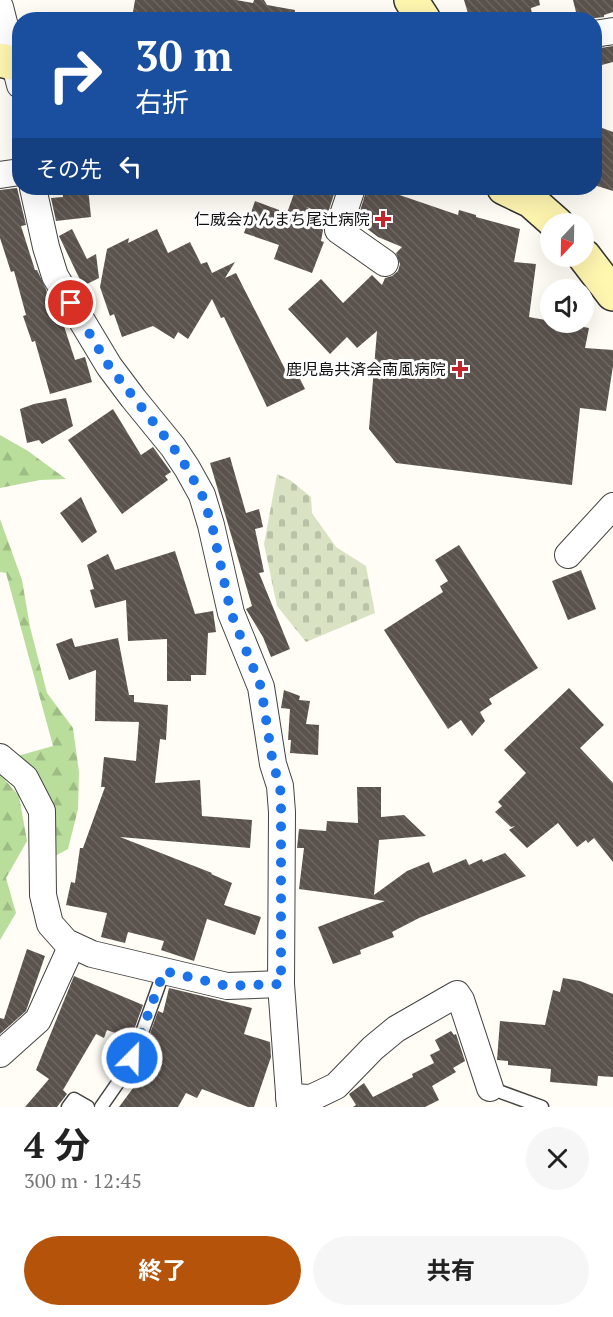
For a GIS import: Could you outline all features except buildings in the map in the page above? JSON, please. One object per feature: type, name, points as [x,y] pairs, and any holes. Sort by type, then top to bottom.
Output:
[{"type":"street","points":[[0,7],[12,63]]},
{"type":"street","points":[[35,195],[55,276],[109,366],[187,468],[202,495],[212,525],[231,613],[261,687],[273,764],[280,786],[282,812],[281,984],[289,1102],[311,1098],[336,1086],[373,1048],[396,1029],[457,994],[490,1088]]},
{"type":"street","points":[[350,195],[338,230],[385,263]]},
{"type":"street","points":[[519,195],[531,201],[545,213]]},
{"type":"street","points":[[568,555],[613,506]]},
{"type":"street","points":[[0,757],[25,778],[42,811],[43,895],[50,924],[66,942],[92,954],[227,986],[281,984]]},
{"type":"street","points":[[0,1054],[38,1020],[72,945]]},
{"type":"lane","points":[[101,1107],[124,1074],[136,1049],[164,971]]},
{"type":"lane","points":[[490,1088],[542,1107]]},
{"type":"lane","points":[[68,1107],[74,1100],[88,1107]]},
{"type":"green space","points":[[0,435],[28,451],[66,479],[40,480],[0,488]]},
{"type":"green space","points":[[277,474],[290,480],[311,497],[312,513],[336,547],[366,566],[375,613],[306,642],[277,606],[264,544]]},
{"type":"green space","points":[[0,519],[22,580],[30,627],[47,693],[73,728],[79,772],[78,809],[68,849],[55,856],[43,792],[32,766],[14,757],[53,746],[6,573],[0,572]]},
{"type":"green space","points":[[0,774],[19,796],[27,841],[6,878],[16,913],[0,940]]},
{"type":"place","name":"仁威会かんまち尾辻病院","points":[[383,219]]},
{"type":"place","name":"鹿児島共済会南風病院","points":[[460,369]]},
{"type":"route","points":[[71,303],[109,366],[173,447],[202,495],[212,525],[231,613],[261,687],[273,764],[280,786],[282,812],[281,984],[227,986],[164,971],[132,1058]]}]
